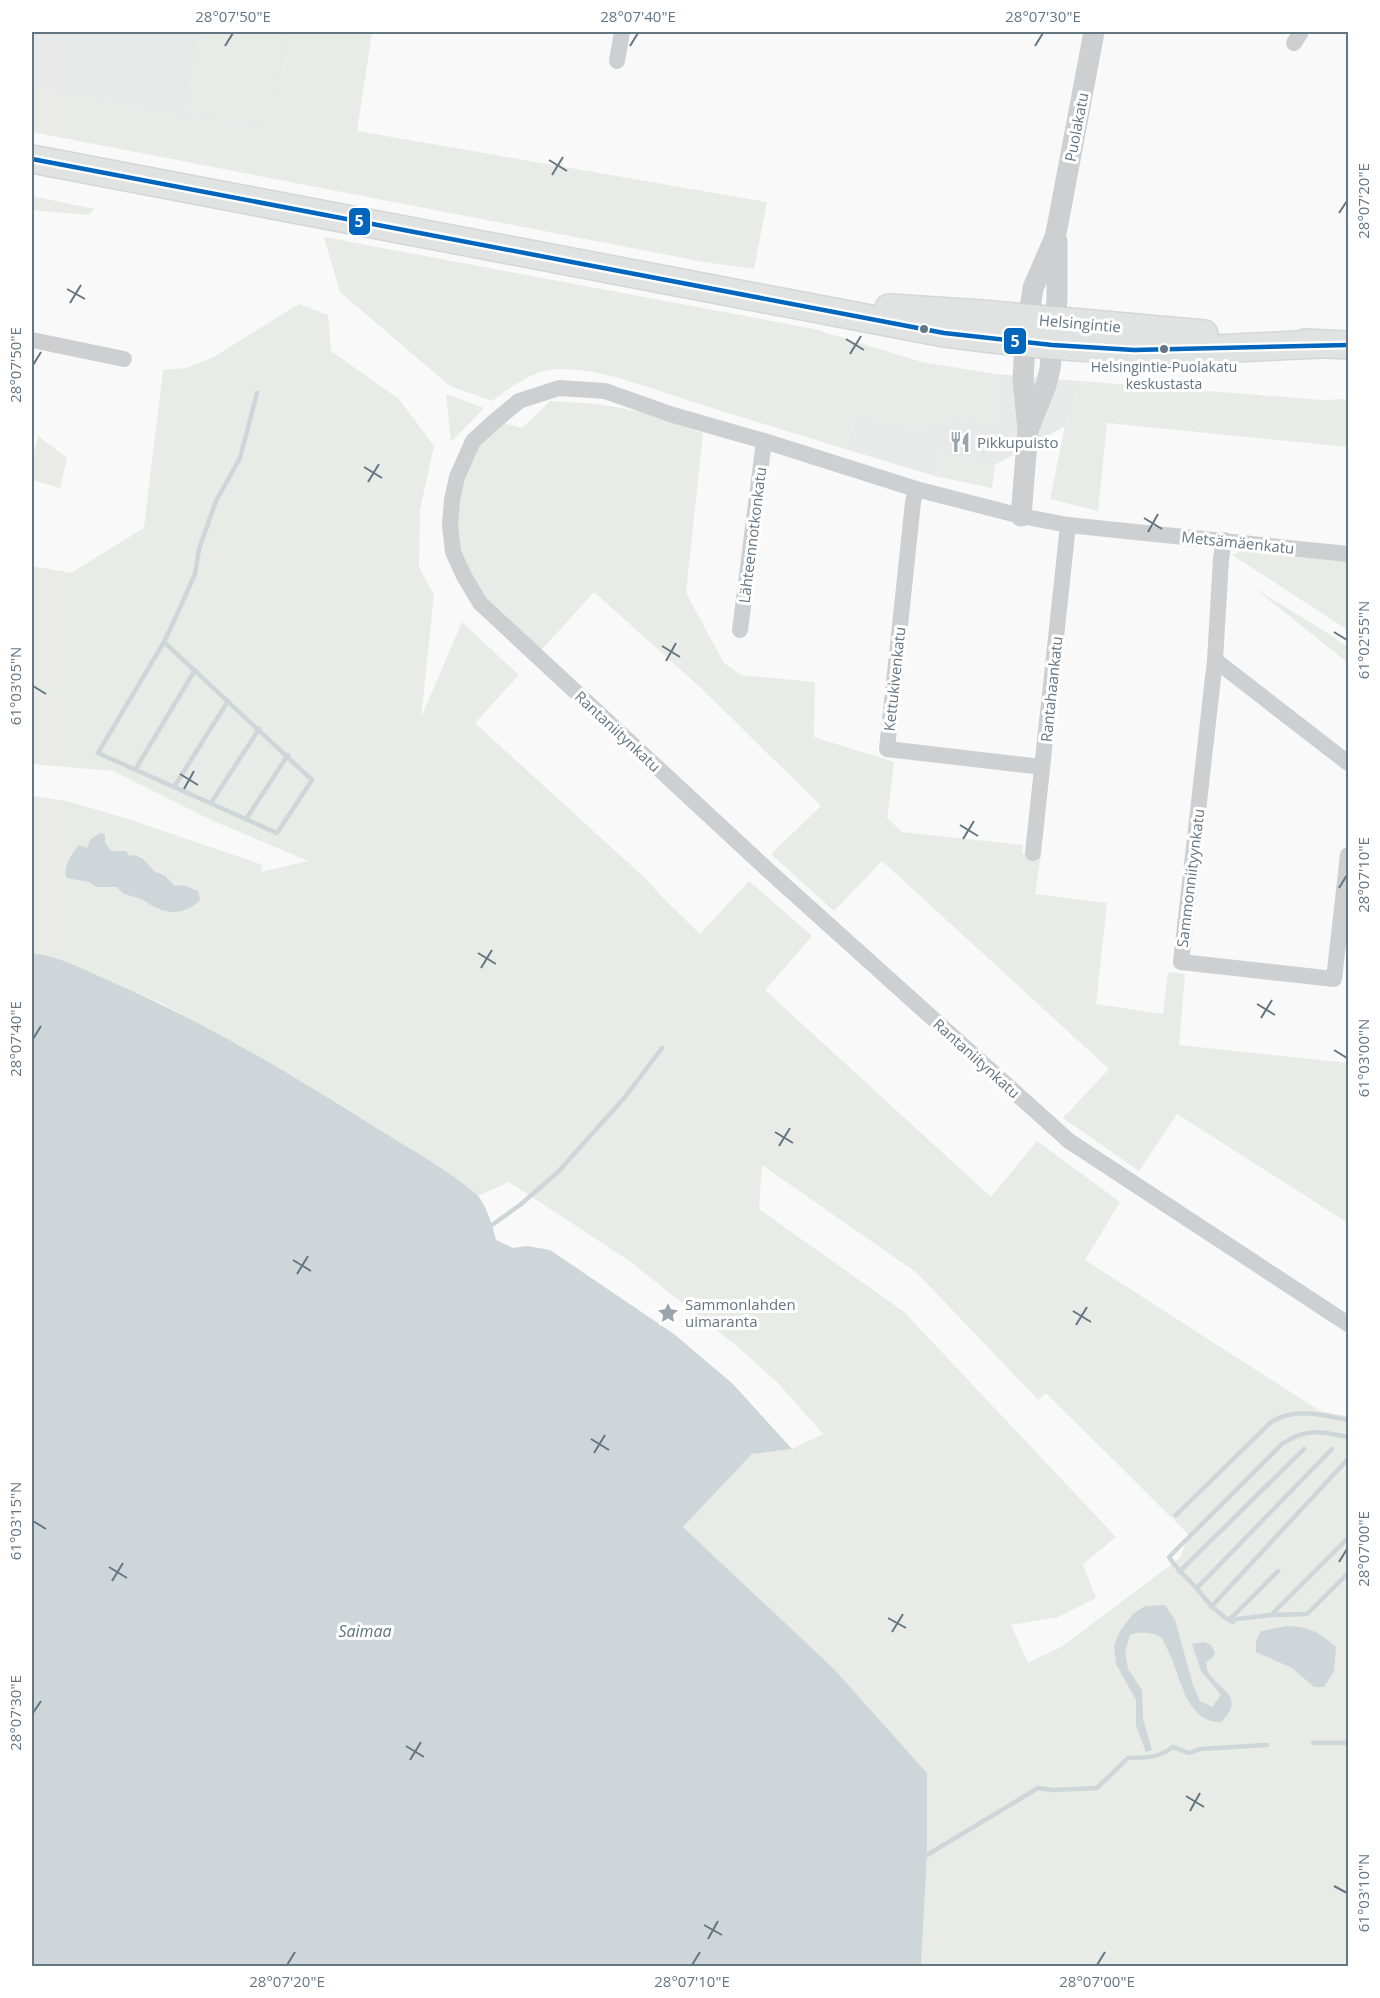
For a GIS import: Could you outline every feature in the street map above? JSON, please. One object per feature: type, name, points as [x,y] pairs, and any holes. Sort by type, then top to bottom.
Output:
[{"type":"main road","name":"Helsingintie","points":[[32,159],[932,331],[1040,333],[1163,350],[1348,345]]},
{"type":"street","points":[[617,61],[622,32]]},
{"type":"street","name":"Puolakatu","points":[[1021,516],[1028,430],[1046,385],[1040,333],[1057,300],[1058,223],[1095,32]]},
{"type":"street","points":[[32,340],[124,359]]},
{"type":"street","name":"Rantaniitynkatu","points":[[1021,516],[916,489],[674,415],[605,391],[559,388],[519,401],[473,441],[457,477],[450,525],[453,552],[480,603],[774,876],[1069,1141],[1348,1324]]},
{"type":"street","name":"Lähteennotkonkatu","points":[[740,630],[764,441]]},
{"type":"street","name":"Kettukivenkatu","points":[[916,489],[886,749],[1042,767]]},
{"type":"street","name":"Metsämäenkatu","points":[[1021,516],[1068,525],[1348,554]]},
{"type":"street","name":"Rantahaankatu","points":[[1033,853],[1068,525]]},
{"type":"street","name":"Sammonniityynkatu","points":[[1224,540],[1215,660],[1181,962],[1334,979],[1348,855]]},
{"type":"street","points":[[1215,660],[1348,763]]},
{"type":"shaded area","points":[[32,32],[291,32],[269,133],[32,89]]},
{"type":"shaded area","points":[[200,32],[287,32],[269,128],[184,112]]},
{"type":"shaded area","points":[[291,32],[372,32],[357,131],[767,202],[754,269],[704,262],[32,132],[32,89],[269,133]]},
{"type":"shaded area","points":[[32,196],[95,209],[88,215],[32,210]]},
{"type":"shaded area","points":[[324,237],[814,329],[922,362],[995,374],[1000,385],[1000,423],[945,418],[917,430],[856,415],[845,449],[623,379],[590,372],[557,369],[539,372],[492,401],[450,386],[340,292]]},
{"type":"shaded area","points":[[299,304],[328,315],[331,351],[399,399],[434,446],[420,510],[419,567],[434,595],[421,718],[462,622],[519,675],[475,723],[646,879],[700,934],[749,881],[812,936],[765,990],[991,1197],[1037,1141],[1120,1202],[1085,1260],[1320,1411],[1346,1416],[1348,1412],[1348,1966],[921,1966],[927,1855],[927,1773],[833,1668],[683,1527],[752,1454],[792,1449],[823,1434],[778,1383],[739,1348],[628,1260],[509,1182],[478,1196],[429,1161],[307,1085],[163,1004],[67,963],[32,1066],[32,796],[67,801],[125,818],[263,865],[261,872],[308,861],[211,820],[113,771],[32,764],[32,566],[71,573],[144,528],[163,370],[186,368],[214,357]],"holes":[[[762,1165],[917,1273],[1038,1400],[1046,1393],[1189,1535],[1180,1558],[1061,1647],[1028,1663],[1011,1625],[1058,1617],[1096,1598],[1083,1564],[1116,1537],[904,1312],[759,1209]]]},
{"type":"shaded area","points":[[995,374],[1080,381],[1065,426],[995,465],[938,454],[935,476],[845,449],[856,415],[917,430],[945,418],[1000,423],[1000,385]]},
{"type":"shaded area","points":[[1080,381],[1323,400],[1348,399],[1348,447],[1107,423],[1098,511],[1050,499],[1065,426]]},
{"type":"shaded area","points":[[446,394],[484,408],[451,442]]},
{"type":"shaded area","points":[[550,401],[598,404],[642,412],[703,433],[686,593],[724,663],[741,675],[815,682],[814,737],[894,762],[887,818],[902,832],[1023,845],[1022,854],[1041,855],[1035,894],[1107,903],[1096,1004],[1163,1014],[1168,972],[1185,974],[1179,1045],[1348,1063],[1348,1223],[1177,1114],[1139,1171],[1063,1118],[1109,1069],[882,861],[834,911],[771,854],[821,806],[701,688],[594,592],[536,656],[480,603],[450,525],[457,477],[495,421],[522,428]]},
{"type":"shaded area","points":[[38,436],[67,458],[60,488],[32,480],[32,462]]},
{"type":"shaded area","points":[[938,454],[995,465],[992,488],[935,476]]},
{"type":"shaded area","points":[[1241,551],[1348,562],[1348,630],[1232,555]]},
{"type":"shaded area","points":[[1254,588],[1348,647],[1348,663]]},
{"type":"water","points":[[100,833],[105,834],[105,843],[111,851],[126,851],[129,856],[135,855],[143,859],[155,872],[164,875],[175,886],[184,885],[198,891],[200,900],[183,911],[164,911],[142,899],[124,894],[117,887],[97,887],[88,882],[67,878],[67,865],[76,849],[79,845],[87,848],[90,840]]},
{"type":"water","name":"Saimaa","points":[[32,953],[53,957],[73,965],[180,1014],[248,1050],[441,1168],[480,1198],[489,1216],[496,1240],[513,1248],[527,1246],[550,1250],[674,1334],[733,1384],[792,1449],[752,1454],[683,1527],[833,1668],[927,1773],[927,1855],[921,1966],[32,1966]]},
{"type":"water","points":[[1165,1605],[1175,1620],[1193,1685],[1200,1701],[1212,1707],[1221,1695],[1201,1671],[1192,1644],[1204,1642],[1211,1645],[1215,1653],[1206,1662],[1208,1672],[1228,1694],[1231,1706],[1221,1722],[1210,1721],[1201,1716],[1183,1690],[1162,1638],[1146,1633],[1130,1635],[1125,1651],[1128,1669],[1142,1690],[1143,1719],[1152,1750],[1146,1752],[1136,1726],[1136,1700],[1116,1664],[1114,1646],[1120,1631],[1133,1614],[1145,1606]]},
{"type":"water","points":[[1287,1626],[1314,1631],[1336,1647],[1334,1671],[1324,1687],[1314,1687],[1292,1668],[1256,1652],[1256,1641],[1261,1631]]},
{"type":"waterway","points":[[164,642],[312,780],[277,833],[98,753],[164,642],[195,574],[199,549],[216,501],[240,458],[257,393]]},
{"type":"waterway","points":[[135,770],[195,670]]},
{"type":"waterway","points":[[174,787],[228,701]]},
{"type":"waterway","points":[[211,803],[259,729]]},
{"type":"waterway","points":[[246,819],[288,755]]},
{"type":"waterway","points":[[492,1225],[520,1205],[558,1172],[625,1097],[662,1048]]},
{"type":"waterway","points":[[1176,1515],[1271,1422],[1299,1413],[1348,1420]]},
{"type":"waterway","points":[[1233,1622],[1213,1607],[1169,1557],[1282,1444],[1299,1435],[1314,1432],[1348,1437]]},
{"type":"waterway","points":[[1179,1572],[1304,1449]]},
{"type":"waterway","points":[[1197,1588],[1332,1449]]},
{"type":"waterway","points":[[1211,1607],[1348,1459]]},
{"type":"waterway","points":[[1272,1614],[1348,1538]]},
{"type":"waterway","points":[[1229,1620],[1278,1571]]},
{"type":"waterway","points":[[1229,1620],[1307,1614],[1348,1573]]},
{"type":"waterway","points":[[1313,1743],[1348,1743]]},
{"type":"waterway","points":[[927,1855],[1038,1788],[1053,1790],[1097,1788],[1128,1758],[1152,1757],[1173,1747],[1189,1753],[1200,1749],[1267,1745]]},
{"type":"transit line","name":"5","points":[[32,159],[944,333],[1052,345],[1134,350],[1348,345]]},
{"type":"place","name":"Helsingintie-Puolakatu keskustasta","points":[[1164,349]]},
{"type":"place","name":"Pikkupuisto","points":[[960,442]]},
{"type":"place","name":"Sammonlahden uimaranta","points":[[668,1313]]}]
